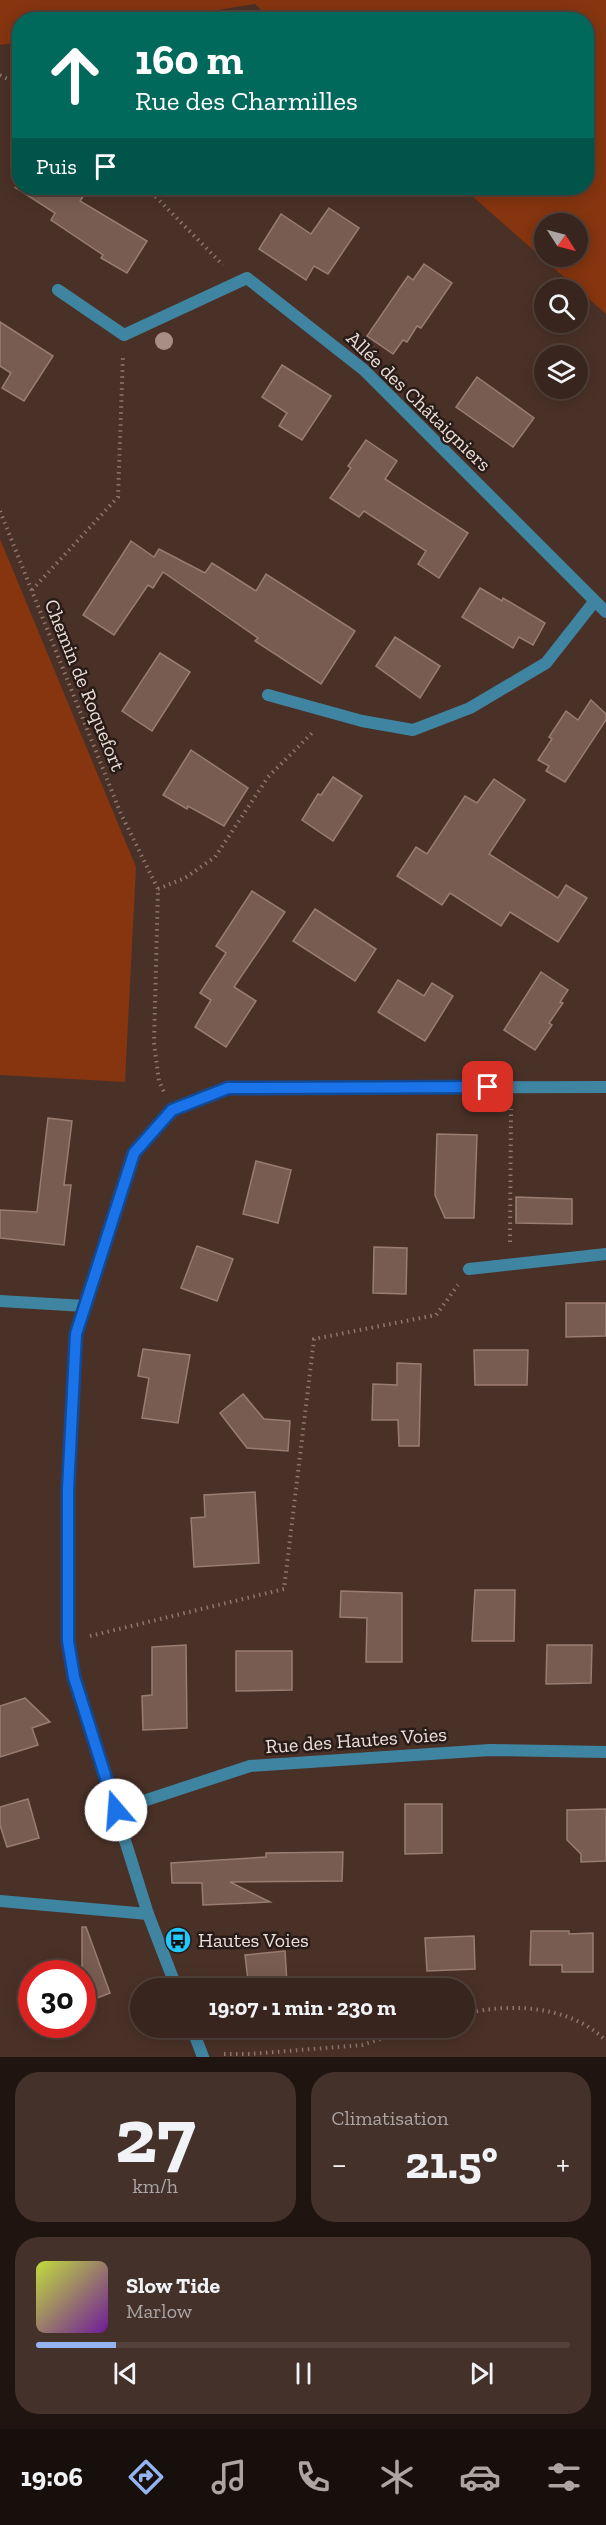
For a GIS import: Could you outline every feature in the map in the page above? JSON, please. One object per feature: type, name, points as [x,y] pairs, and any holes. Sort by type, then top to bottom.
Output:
[{"type":"street","name":"Allée des Châtaigniers","points":[[236,283],[247,278],[364,370],[606,612]]},
{"type":"street","points":[[58,290],[124,334],[236,283]]},
{"type":"street","points":[[268,695],[362,722],[413,730],[470,708],[546,663],[594,602]]},
{"type":"street","points":[[173,1978],[148,1914],[74,1677],[68,1641],[68,1489],[76,1334],[134,1153],[172,1110],[228,1088],[606,1087]]},
{"type":"street","points":[[470,1269],[606,1254]]},
{"type":"street","points":[[0,1301],[85,1305]]},
{"type":"street","name":"Rue des Hautes Voies","points":[[116,1810],[250,1766],[490,1750],[606,1752]]},
{"type":"street","points":[[0,1901],[148,1914]]},
{"type":"street","points":[[196,2038],[203,2057]]},
{"type":"path","points":[[154,195],[217,256],[236,283]]},
{"type":"path","name":"Chemin de Roquefort","points":[[124,334],[118,497],[32,590],[121,814],[158,889],[154,1043],[159,1081],[172,1110]]},
{"type":"path","points":[[0,511],[32,590]]},
{"type":"path","points":[[158,889],[185,878],[215,857],[268,777],[332,713]]},
{"type":"path","points":[[509,1265],[511,1087]]},
{"type":"path","points":[[68,1641],[284,1589],[314,1339],[436,1315],[470,1269]]},
{"type":"path","points":[[475,2011],[534,2008],[582,2022],[606,2041]]},
{"type":"path","points":[[221,2055],[362,2045],[383,2038]]},
{"type":"shaded area","points":[[0,0],[606,0],[606,314],[588,298],[588,279],[566,279],[553,267],[588,267],[588,213],[534,213],[534,251],[471,195],[594,195],[594,12],[264,12],[255,4],[205,12],[12,12],[12,43],[0,45]]},
{"type":"shaded area","points":[[0,539],[136,867],[125,1082],[0,1075]]},
{"type":"building","points":[[27,195],[84,195],[80,201],[147,241],[127,273],[101,258],[103,255],[51,220],[55,213]]},
{"type":"building","points":[[329,208],[359,228],[328,274],[314,266],[306,280],[259,249],[281,214],[311,234]]},
{"type":"building","points":[[424,264],[452,283],[421,328],[417,326],[407,342],[403,340],[393,354],[367,336],[408,276],[413,280]]},
{"type":"building","points":[[0,322],[53,356],[24,401],[2,388],[11,373],[0,366]]},
{"type":"building","points":[[282,365],[331,396],[302,440],[279,426],[287,413],[262,397]]},
{"type":"building","points":[[477,377],[534,418],[513,447],[456,407]]},
{"type":"building","points":[[366,440],[397,461],[385,479],[468,533],[439,578],[418,564],[426,551],[364,511],[359,517],[330,498],[351,468],[348,466]]},
{"type":"building","points":[[131,541],[154,557],[159,549],[205,573],[212,563],[256,591],[266,574],[355,631],[321,684],[255,641],[258,638],[163,572],[153,588],[148,585],[114,635],[83,615]]},
{"type":"building","points":[[480,588],[502,601],[503,598],[545,623],[533,645],[519,637],[513,648],[462,617]]},
{"type":"building","points":[[395,637],[440,666],[420,698],[376,666]]},
{"type":"building","points":[[160,653],[190,672],[152,731],[122,711]]},
{"type":"building","points":[[591,700],[606,714],[606,720],[565,782],[546,771],[549,766],[538,760],[552,739],[549,737],[566,711],[578,720]]},
{"type":"building","points":[[191,750],[248,788],[224,826],[163,795]]},
{"type":"building","points":[[333,777],[362,796],[333,841],[302,820],[318,794],[321,795]]},
{"type":"building","points":[[494,779],[525,800],[489,854],[558,898],[566,885],[587,898],[558,942],[510,912],[501,926],[450,893],[442,905],[397,876],[416,847],[427,854],[465,796],[477,803]]},
{"type":"building","points":[[252,891],[285,912],[234,987],[256,1001],[226,1047],[195,1027],[211,1000],[200,993],[226,953],[216,946]]},
{"type":"building","points":[[315,909],[376,949],[355,981],[293,941]]},
{"type":"building","points":[[541,972],[568,990],[560,1002],[563,1003],[549,1023],[552,1025],[535,1050],[504,1030]]},
{"type":"building","points":[[398,980],[424,996],[432,983],[453,996],[425,1041],[378,1012]]},
{"type":"building","points":[[48,1118],[72,1121],[64,1185],[71,1185],[64,1245],[0,1238],[0,1210],[37,1212]]},
{"type":"building","points":[[437,1134],[477,1135],[474,1218],[445,1218],[435,1195]]},
{"type":"building","points":[[256,1161],[291,1170],[278,1223],[243,1214]]},
{"type":"building","points":[[516,1197],[572,1199],[572,1224],[516,1223]]},
{"type":"building","points":[[197,1246],[233,1259],[217,1301],[181,1288]]},
{"type":"building","points":[[374,1247],[407,1248],[406,1294],[373,1293]]},
{"type":"building","points":[[566,1303],[606,1303],[606,1336],[566,1337]]},
{"type":"building","points":[[143,1349],[190,1355],[178,1423],[142,1418],[149,1378],[138,1376]]},
{"type":"building","points":[[474,1350],[528,1350],[527,1385],[475,1385]]},
{"type":"building","points":[[397,1363],[421,1364],[419,1446],[399,1446],[398,1420],[372,1420],[373,1384],[397,1385]]},
{"type":"building","points":[[243,1394],[264,1419],[290,1421],[288,1451],[247,1448],[220,1413]]},
{"type":"building","points":[[255,1492],[259,1563],[194,1567],[191,1518],[205,1517],[204,1495]]},
{"type":"building","points":[[475,1590],[515,1590],[514,1641],[472,1641]]},
{"type":"building","points":[[341,1591],[402,1593],[402,1662],[366,1662],[367,1618],[340,1617]]},
{"type":"building","points":[[186,1645],[187,1728],[143,1730],[142,1696],[152,1695],[152,1647]]},
{"type":"building","points":[[547,1645],[592,1645],[591,1683],[546,1684]]},
{"type":"building","points":[[236,1651],[292,1651],[292,1690],[236,1691]]},
{"type":"building","points":[[25,1698],[50,1722],[32,1728],[38,1745],[0,1757],[0,1706]]},
{"type":"building","points":[[28,1799],[39,1838],[7,1847],[0,1825],[0,1807]]},
{"type":"building","points":[[405,1804],[442,1804],[442,1853],[405,1854]]},
{"type":"building","points":[[606,1809],[606,1861],[581,1862],[581,1854],[567,1840],[567,1810]]},
{"type":"building","points":[[343,1852],[342,1881],[230,1882],[270,1902],[203,1905],[202,1883],[172,1883],[171,1863],[266,1857],[266,1853]]},
{"type":"building","points":[[82,1927],[86,1927],[110,1993],[96,1998],[96,1960],[82,1960]]},
{"type":"building","points":[[531,1931],[593,1933],[593,1972],[562,1972],[562,1965],[530,1965]]},
{"type":"building","points":[[474,1936],[475,1969],[427,1971],[425,1938]]},
{"type":"building","points":[[285,1951],[287,1978],[248,1978],[245,1955]]},
{"type":"place","name":"Hautes Voies","points":[[178,1940]]},
{"type":"route","points":[[116,1810],[74,1677],[68,1641],[68,1489],[76,1334],[134,1153],[172,1110],[228,1088],[488,1087]]}]
